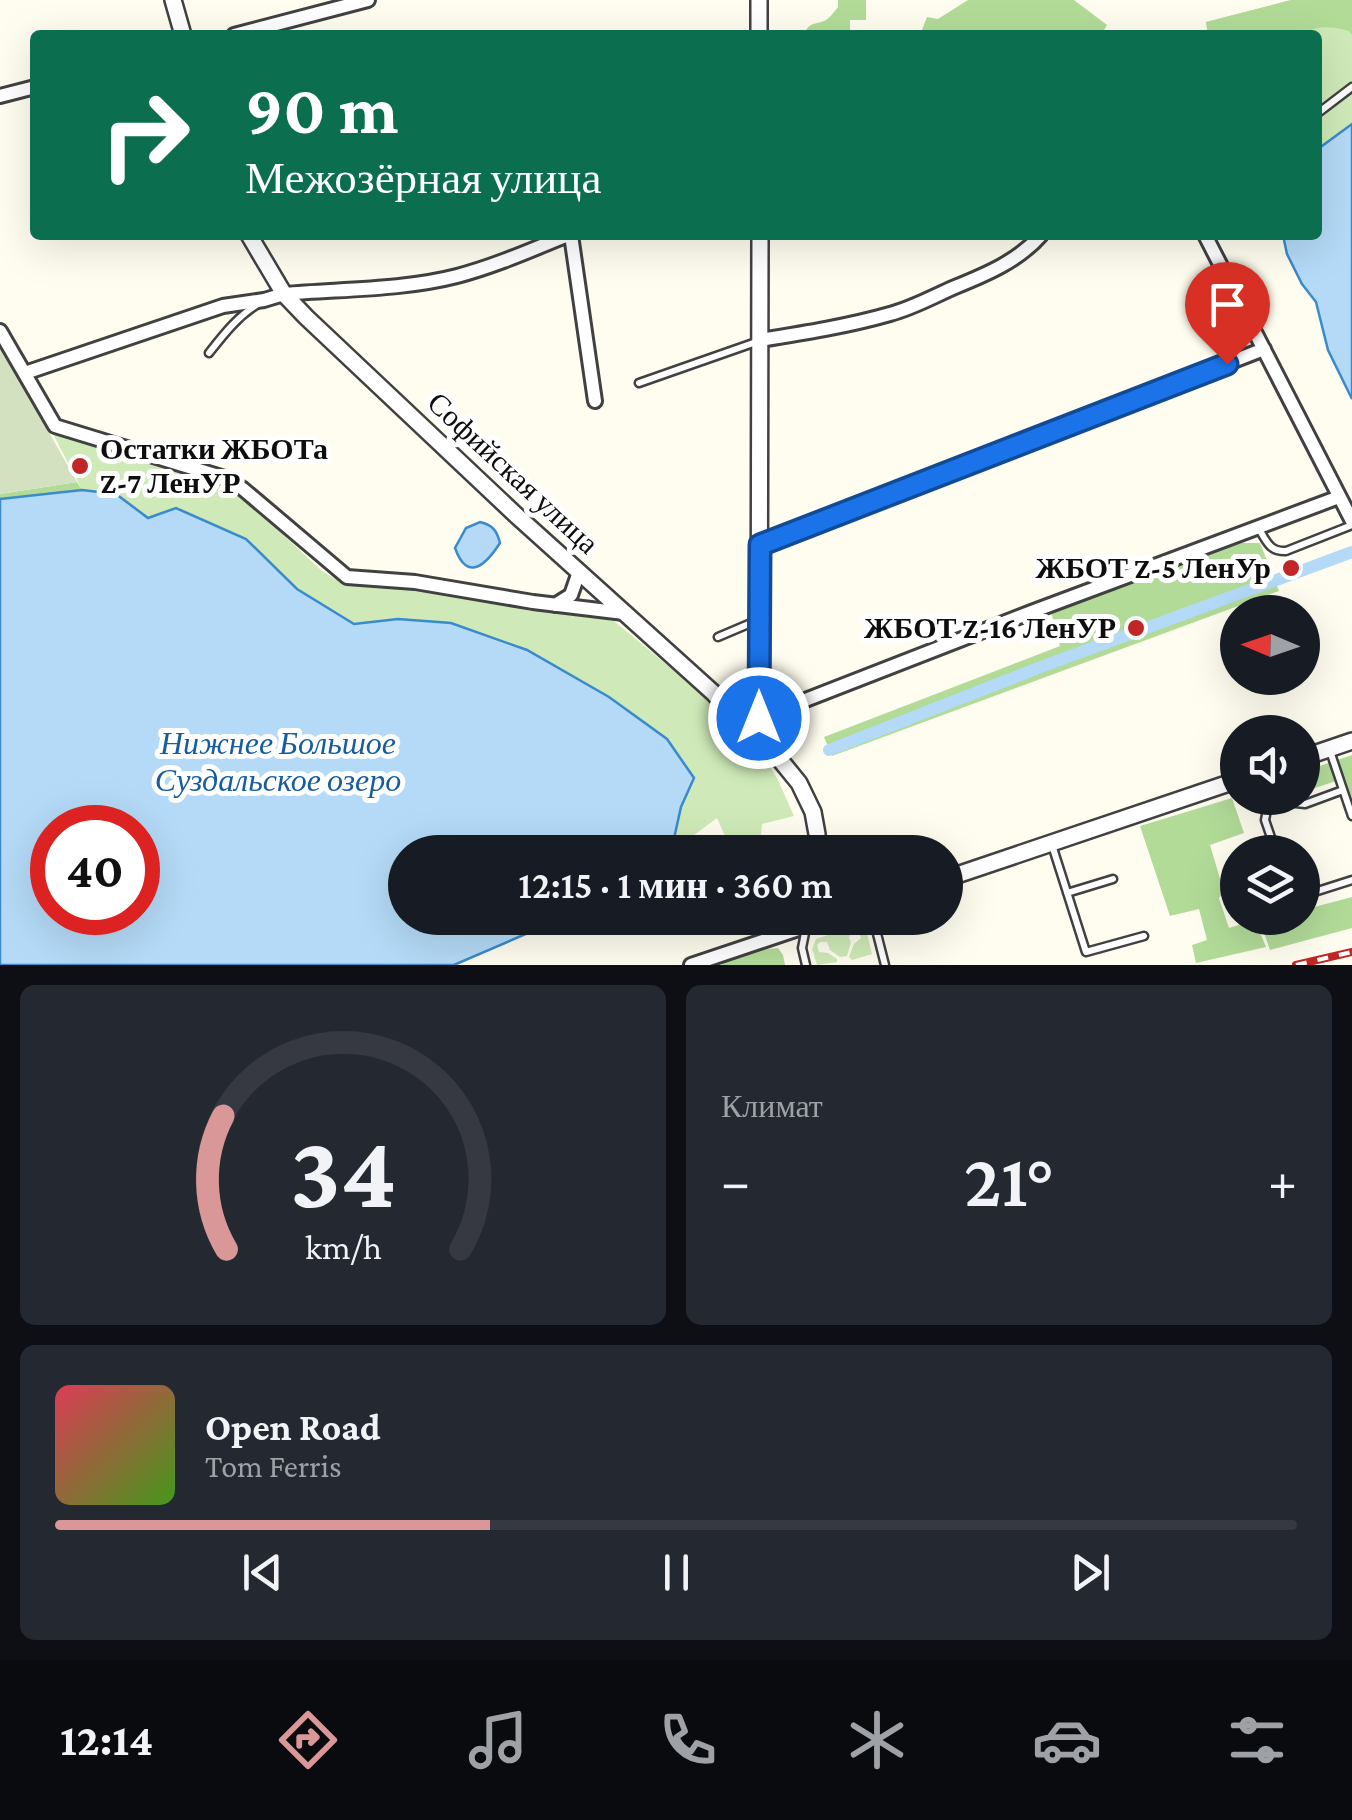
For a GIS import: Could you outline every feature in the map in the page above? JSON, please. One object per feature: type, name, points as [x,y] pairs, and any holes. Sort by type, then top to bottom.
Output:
[{"type":"street","points":[[173,0],[182,30]]},
{"type":"street","points":[[253,30],[368,0]]},
{"type":"street","points":[[760,0],[760,30]]},
{"type":"street","points":[[0,96],[30,88]]},
{"type":"street","name":"Софийская улица","points":[[253,240],[284,294],[624,613],[715,695],[759,726],[799,783],[817,835]]},
{"type":"street","points":[[25,373],[223,306],[284,294],[455,276],[557,240]]},
{"type":"street","points":[[570,240],[595,401]]},
{"type":"street","points":[[760,240],[759,726],[1034,611],[1340,498]]},
{"type":"street","points":[[760,340],[817,332],[894,314],[1011,261],[1037,240]]},
{"type":"street","points":[[1208,240],[1352,523]]},
{"type":"street","points":[[0,331],[55,426],[225,478],[347,577],[415,582],[624,613]]},
{"type":"street","points":[[760,545],[1264,349]]},
{"type":"street","points":[[555,605],[571,595],[579,572]]},
{"type":"street","points":[[715,695],[738,698],[747,694],[760,673]]},
{"type":"street","points":[[1320,752],[1352,741]]},
{"type":"street","points":[[963,873],[1220,786]]},
{"type":"street","points":[[691,965],[712,962],[776,935]]},
{"type":"lane","points":[[1322,109],[1352,88]]},
{"type":"lane","points":[[209,353],[247,310],[264,300]]},
{"type":"lane","points":[[638,383],[760,340]]},
{"type":"lane","points":[[1259,529],[1270,548],[1278,552],[1352,523]]},
{"type":"lane","points":[[718,637],[760,620]]},
{"type":"lane","points":[[1329,749],[1352,816]]},
{"type":"lane","points":[[1320,799],[1344,790]]},
{"type":"lane","points":[[1052,844],[1086,952],[1144,936]]},
{"type":"lane","points":[[1067,893],[1113,879]]},
{"type":"lane","points":[[1320,890],[1352,880]]},
{"type":"lane","points":[[803,965],[804,935]]},
{"type":"lane","points":[[877,935],[885,965]]},
{"type":"green space","points":[[838,0],[866,0],[866,20],[850,20],[850,30],[807,30],[830,17]]},
{"type":"green space","points":[[968,0],[1074,0],[1107,25],[1104,30],[922,30],[927,17],[938,19]]},
{"type":"green space","points":[[1291,0],[1352,0],[1352,124],[1322,146],[1322,30],[1207,30],[1206,22]]},
{"type":"green space","points":[[1291,0],[1352,0],[1352,35],[1325,27],[1207,30],[1206,22]]},
{"type":"green space","points":[[0,345],[77,482],[0,494]]},
{"type":"green space","points":[[51,430],[219,481],[236,491],[321,570],[343,584],[413,590],[614,621],[701,693],[763,755],[794,816],[762,824],[761,835],[725,835],[717,818],[694,835],[675,835],[681,807],[694,778],[667,739],[609,697],[527,650],[398,619],[354,624],[297,589],[246,539],[177,508],[149,518],[115,494],[82,490]]},
{"type":"green space","points":[[77,482],[82,490],[0,499],[0,494]]},
{"type":"green space","points":[[1236,543],[1260,543],[1279,591],[1268,595],[1220,595],[1220,613],[832,756],[824,737],[1060,646],[1051,612]]},
{"type":"green space","points":[[1352,755],[1352,798],[1345,778],[1320,786],[1320,766]]},
{"type":"green space","points":[[1220,802],[1220,815],[1238,815],[1244,833],[1220,835],[1220,841],[1210,845],[1220,879],[1220,935],[1261,935],[1266,947],[1196,963],[1192,945],[1207,940],[1199,909],[1170,916],[1140,826]]},
{"type":"green space","points":[[1352,897],[1352,928],[1270,950],[1265,935],[1320,935],[1320,905]]},
{"type":"green space","points":[[850,935],[847,956],[840,957],[827,942],[820,942],[819,952],[828,953],[837,962],[817,965],[812,949],[816,939]]},
{"type":"green space","points":[[860,935],[867,935],[872,954],[852,960],[849,957],[854,944]]},
{"type":"green space","points":[[778,948],[785,965],[722,965],[750,953]]},
{"type":"water","points":[[1352,124],[1352,399],[1328,350],[1316,302],[1302,284],[1284,240],[1322,240],[1322,146]]},
{"type":"water","name":"Нижнее Большое Суздальское озеро","points":[[82,490],[116,494],[148,518],[176,508],[246,539],[297,589],[354,624],[398,619],[451,623],[527,650],[609,697],[667,739],[694,778],[681,807],[675,835],[388,835],[388,935],[524,935],[454,965],[0,965],[0,499]]},
{"type":"water","points":[[480,522],[494,529],[500,543],[483,563],[472,568],[460,559],[455,548],[466,528]]},
{"type":"waterway","points":[[829,750],[1352,552]]},
{"type":"railway","points":[[1296,965],[1352,952]]},
{"type":"place","name":"Остатки ЖБОТа Z-7 ЛенУР","points":[[80,466]]},
{"type":"place","name":"ЖБОТ Z-5 ЛенУр","points":[[1291,568]]},
{"type":"place","name":"ЖБОТ Z-16 ЛенУР","points":[[1136,628]]},
{"type":"route","points":[[759,718],[760,545],[1227,364]]}]
